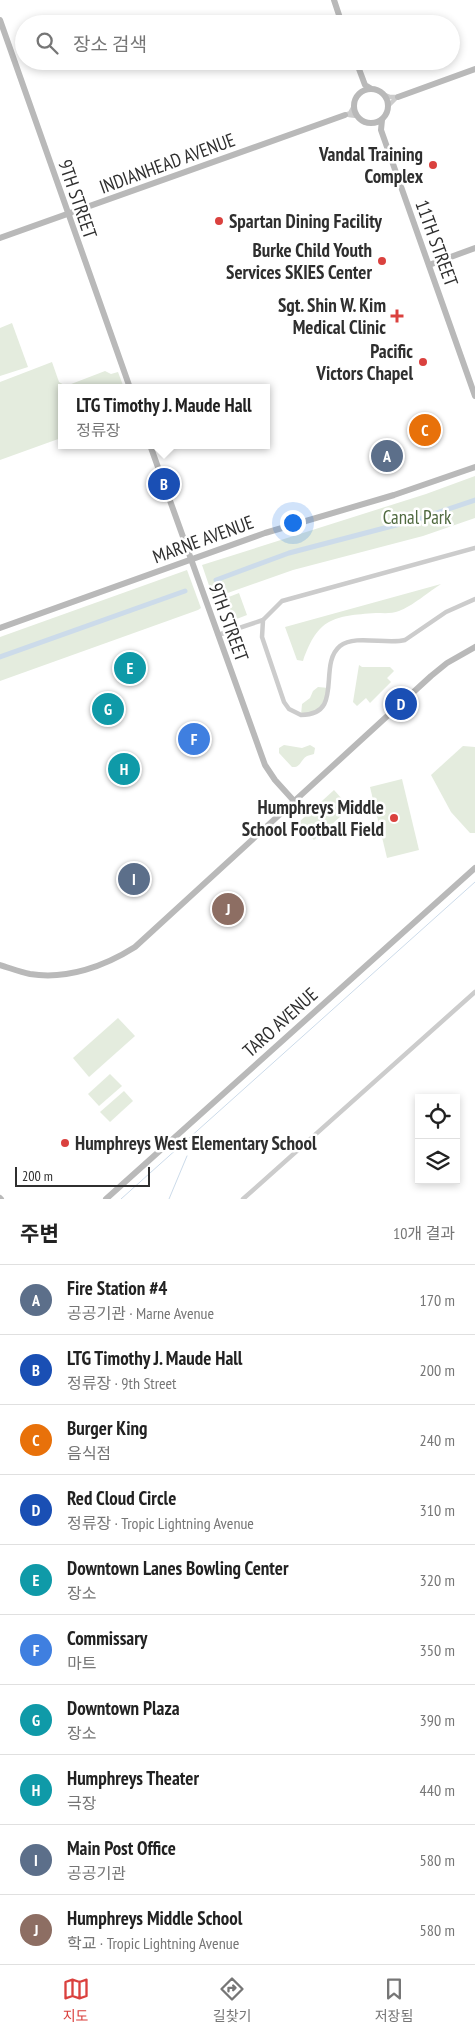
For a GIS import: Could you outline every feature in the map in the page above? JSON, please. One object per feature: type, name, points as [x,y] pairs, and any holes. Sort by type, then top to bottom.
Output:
[{"type":"street","points":[[334,0],[339,15]]},
{"type":"street","name":"9TH STREET","points":[[0,20],[15,63]]},
{"type":"street","points":[[381,130],[382,120],[393,99],[475,69]]},
{"type":"street","name":"9TH STREET","points":[[18,70],[129,384]]},
{"type":"street","points":[[359,70],[365,85],[390,97],[398,97]]},
{"type":"street","points":[[362,92],[363,81]]},
{"type":"street","points":[[345,116],[352,110],[356,97],[370,88]]},
{"type":"street","points":[[385,95],[389,105]]},
{"type":"street","points":[[354,106],[357,116],[364,122],[372,123],[382,120]]},
{"type":"street","points":[[345,116],[357,116]]},
{"type":"street","name":"INDIANHEAD AVENUE","points":[[0,238],[345,116]]},
{"type":"street","points":[[372,123],[381,130]]},
{"type":"street","name":"11TH STREET","points":[[381,130],[475,396]]},
{"type":"street","points":[[429,265],[475,248]]},
{"type":"street","name":"9TH STREET","points":[[151,449],[265,765],[294,802]]},
{"type":"street","name":"MARNE AVENUE","points":[[0,628],[265,533],[394,495],[475,467]]},
{"type":"street","points":[[218,635],[263,620],[282,601],[324,588],[472,549],[475,556]]},
{"type":"street","points":[[263,620],[262,637],[264,646],[284,702],[295,713],[307,715],[318,711],[326,703],[331,661],[340,646],[355,641],[398,642],[405,640],[446,612],[475,599]]},
{"type":"street","points":[[0,966],[32,974],[71,973],[91,969],[118,958],[135,947],[431,676],[446,663],[475,648]]},
{"type":"street","name":"TARO AVENUE","points":[[106,1199],[475,868]]},
{"type":"street","points":[[243,1199],[475,992]]},
{"type":"green space","points":[[12,323],[28,367],[0,376],[0,328]]},
{"type":"green space","points":[[52,362],[59,382],[62,384],[58,384],[58,439],[0,460],[0,382]]},
{"type":"green space","points":[[105,371],[111,374],[118,372],[122,384],[71,384]]},
{"type":"green space","name":"Canal Park","points":[[475,476],[475,518],[423,536],[293,570],[222,595],[214,600],[202,565],[426,494]]},
{"type":"green space","points":[[187,570],[201,608],[198,610],[0,681],[0,637]]},
{"type":"green space","points":[[441,584],[409,606],[396,612],[361,614],[338,618],[329,622],[315,636],[303,661],[297,660],[285,627]]},
{"type":"green space","points":[[239,593],[247,615],[234,620],[226,598]]},
{"type":"green space","points":[[359,665],[362,667],[390,667],[394,671],[387,678],[391,682],[370,703],[366,698],[357,706],[353,702]]},
{"type":"green space","points":[[318,687],[329,688],[327,697],[319,711],[301,715],[302,704],[310,698],[313,691]]},
{"type":"green space","points":[[284,745],[302,748],[310,745],[315,748],[314,754],[305,758],[299,765],[292,767],[279,753],[279,748]]},
{"type":"green space","points":[[463,746],[475,747],[475,833],[470,833],[451,812],[431,775]]},
{"type":"green space","name":"Humphreys Middle School Football Field","points":[[402,779],[419,850],[387,858],[370,787]]},
{"type":"green space","points":[[334,790],[350,808],[314,840],[298,823]]},
{"type":"green space","points":[[118,1018],[135,1036],[89,1077],[73,1058]]},
{"type":"green space","points":[[110,1074],[122,1086],[99,1106],[88,1094]]},
{"type":"green space","points":[[124,1091],[133,1101],[110,1122],[100,1112]]},
{"type":"waterway","points":[[216,580],[289,553],[419,519],[475,500]]},
{"type":"waterway","points":[[0,657],[185,591]]},
{"type":"waterway","points":[[121,1199],[475,882]]},
{"type":"waterway","points":[[169,1199],[187,1156]]},
{"type":"place","name":"Vandal Training Complex","points":[[433,165]]},
{"type":"place","name":"Spartan Dining Facility","points":[[219,221]]},
{"type":"place","name":"Burke Child Youth Services SKIES Center","points":[[382,261]]},
{"type":"place","name":"Sgt. Shin W. Kim Medical Clinic","points":[[397,316]]},
{"type":"place","name":"Pacific Victors Chapel","points":[[423,362]]},
{"type":"place","name":"Burger King","points":[[425,430]]},
{"type":"place","name":"Fire Station #4","points":[[387,456]]},
{"type":"place","name":"LTG Timothy J. Maude Hall","points":[[164,484]]},
{"type":"place","name":"Downtown Lanes Bowling Center","points":[[130,668]]},
{"type":"place","name":"Red Cloud Circle","points":[[401,704]]},
{"type":"place","name":"Downtown Plaza","points":[[108,709]]},
{"type":"place","name":"Commissary","points":[[194,739]]},
{"type":"place","name":"Humphreys Theater","points":[[124,769]]},
{"type":"place","name":"Humphreys Middle School Football Field","points":[[394,818]]},
{"type":"place","name":"Main Post Office","points":[[134,879]]},
{"type":"place","name":"Humphreys Middle School","points":[[228,909]]},
{"type":"place","name":"Humphreys West Elementary School","points":[[65,1143]]}]
